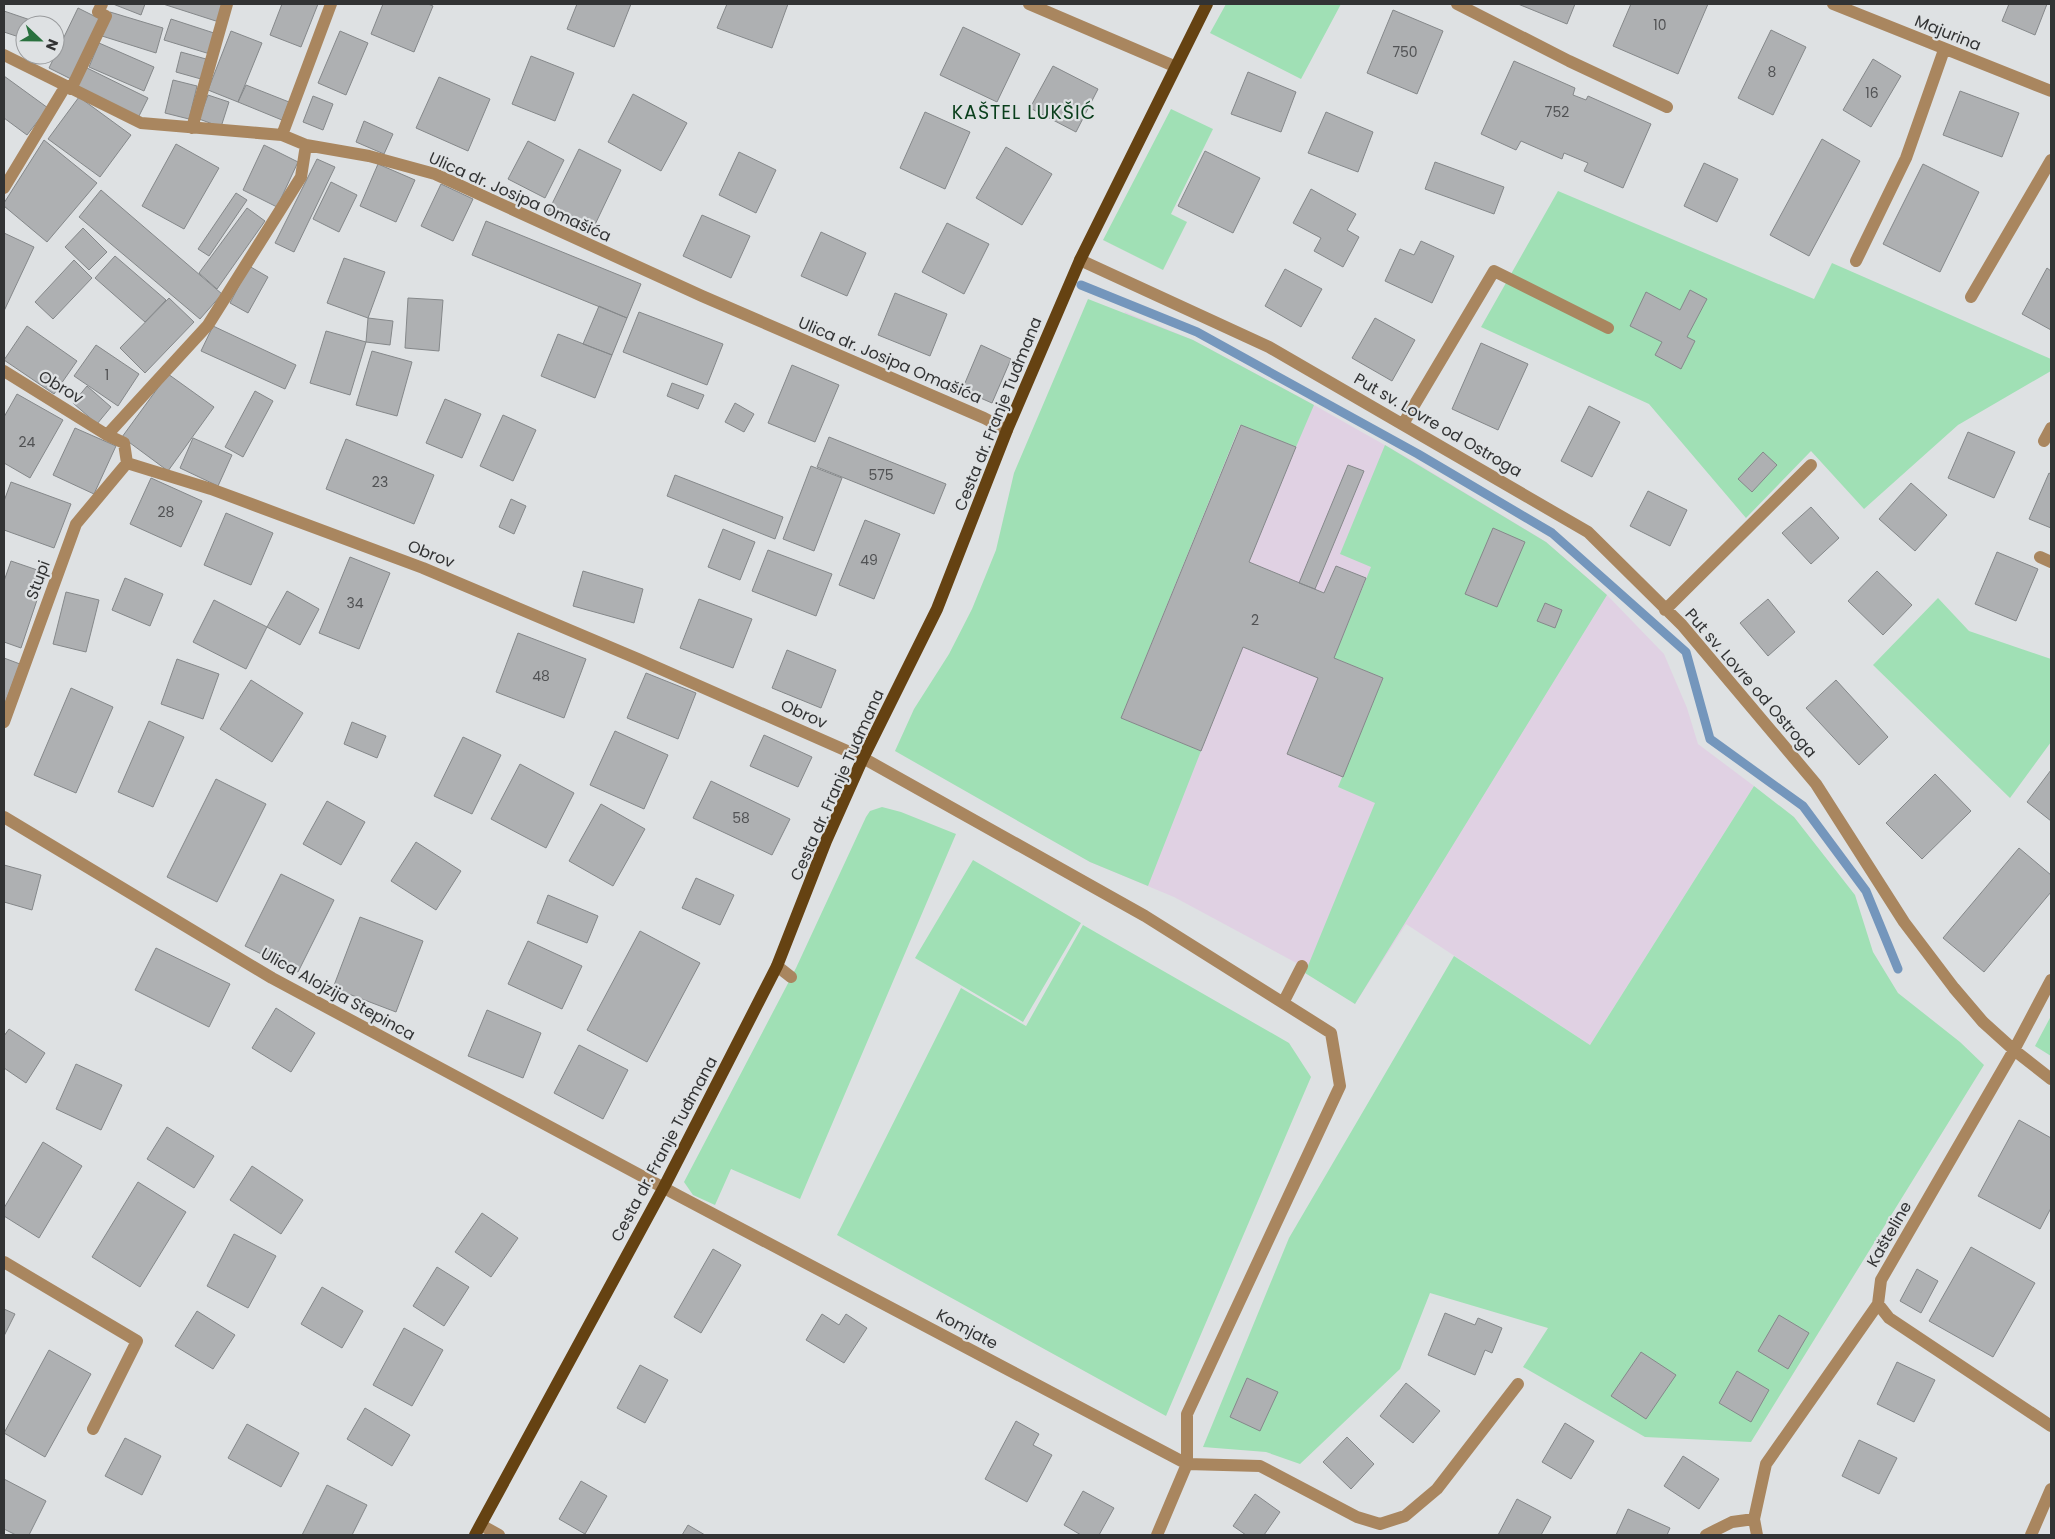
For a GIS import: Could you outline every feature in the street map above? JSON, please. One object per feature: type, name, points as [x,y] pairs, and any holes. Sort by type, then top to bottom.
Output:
[{"type":"main road","name":"Cesta dr. Franje Tuđmana","points":[[478,1530],[664,1187],[776,966],[826,841],[862,758],[938,609],[1007,430],[1080,260],[1206,4]]},
{"type":"street","points":[[4,188],[68,88],[106,16],[98,12],[102,4]]},
{"type":"street","points":[[192,128],[227,4]]},
{"type":"street","points":[[282,135],[331,4]]},
{"type":"street","points":[[1029,4],[1174,66]]},
{"type":"street","points":[[1457,4],[1592,72],[1667,107]]},
{"type":"street","name":"Majurina","points":[[1840,5],[1944,50],[2051,91]]},
{"type":"street","points":[[1856,261],[1906,158],[1944,50]]},
{"type":"street","name":"Ulica dr. Josipa Omašića","points":[[4,55],[141,123],[282,135],[306,145],[369,156],[435,174],[702,296],[984,418],[1007,430]]},
{"type":"street","points":[[107,435],[208,325],[301,177],[306,145]]},
{"type":"street","points":[[1971,297],[2051,160]]},
{"type":"street","name":"Put sv. Lovre od Ostroga","points":[[1080,260],[1269,347],[1588,532],[1682,625],[1816,784],[1904,922],[1954,988],[1983,1022],[2014,1050],[2051,1079]]},
{"type":"street","points":[[1403,424],[1494,271],[1608,328]]},
{"type":"street","name":"Obrov","points":[[4,371],[107,435],[124,443],[127,463],[211,489],[423,568],[638,659],[862,758],[1145,916],[1331,1033],[1340,1086],[1187,1414],[1187,1464]]},
{"type":"street","points":[[2044,441],[2051,428]]},
{"type":"street","name":"Stupi","points":[[4,722],[76,524],[127,463]]},
{"type":"street","points":[[1665,610],[1811,465]]},
{"type":"street","name":"Ulica Alojzija Stepinca","points":[[4,817],[272,978],[664,1187]]},
{"type":"street","points":[[776,966],[791,977]]},
{"type":"street","points":[[1283,1004],[1302,966]]},
{"type":"street","name":"Kašteline","points":[[1878,1304],[1881,1280],[2014,1050],[2051,980]]},
{"type":"street","name":"Komjate","points":[[664,1187],[683,1192],[1187,1464]]},
{"type":"street","points":[[4,1262],[137,1341],[93,1429]]},
{"type":"street","points":[[1757,1535],[1754,1519],[1766,1464],[1878,1304],[1889,1318],[2051,1426]]},
{"type":"street","points":[[1157,1535],[1187,1464],[1260,1466],[1357,1517],[1380,1524],[1405,1516],[1437,1489],[1518,1384]]},
{"type":"street","points":[[2031,1535],[2051,1490]]},
{"type":"street","points":[[1706,1535],[1732,1522],[1754,1519]]},
{"type":"street","points":[[478,1530],[499,1535]]},
{"type":"shaded area","points":[[1125,312],[1193,340],[1314,405],[1413,461],[1546,542],[1607,595],[1664,654],[1687,708],[1698,744],[1754,786],[1590,1045],[1406,924],[1355,1004],[1302,966],[1174,897],[1090,862],[936,773]]},
{"type":"green space","points":[[1226,4],[1341,4],[1301,79],[1210,33]]},
{"type":"green space","points":[[1171,109],[1213,129],[1171,214],[1187,222],[1163,270],[1103,240]]},
{"type":"green space","points":[[1558,191],[1814,299],[1832,263],[2051,359],[2051,371],[1958,425],[1864,509],[1811,451],[1746,518],[1649,404],[1481,327]]},
{"type":"green space","points":[[1088,299],[1193,340],[1314,405],[1296,447],[1240,425],[1121,718],[1201,751],[1148,886],[1090,862],[895,751],[914,709],[949,654],[972,609],[996,550],[1014,473]]},
{"type":"green space","points":[[1385,445],[1546,542],[1607,595],[1355,1004],[1305,973],[1375,803],[1338,787],[1383,678],[1334,658],[1371,567],[1340,554]]},
{"type":"green space","points":[[1938,598],[1969,631],[2051,659],[2051,742],[2010,798],[1873,665]]},
{"type":"green space","points":[[1754,786],[1794,817],[1855,895],[1873,952],[1898,993],[1960,1042],[1984,1065],[1751,1442],[1645,1437],[1523,1367],[1548,1328],[1430,1293],[1400,1369],[1300,1464],[1266,1452],[1203,1447],[1289,1238],[1454,956],[1590,1045]]},
{"type":"green space","points":[[882,807],[901,812],[956,834],[800,1199],[731,1169],[715,1205],[693,1195],[684,1182],[796,968],[866,817],[870,811]]},
{"type":"green space","points":[[973,860],[1081,923],[1023,1022],[915,958]]},
{"type":"green space","points":[[1083,925],[1289,1043],[1311,1077],[1166,1416],[837,1235],[961,988],[1026,1026]]},
{"type":"green space","points":[[2051,1016],[2051,1056],[2035,1046]]},
{"type":"building","points":[[113,4],[145,4],[141,15]]},
{"type":"building","points":[[163,4],[226,4],[219,22]]},
{"type":"building","points":[[282,4],[318,4],[301,47],[270,35]]},
{"type":"building","points":[[383,4],[428,4],[433,6],[414,52],[371,34]]},
{"type":"building","points":[[577,4],[631,4],[614,47],[567,29]]},
{"type":"building","points":[[727,4],[788,4],[772,48],[717,28]]},
{"type":"building","points":[[1518,4],[1575,4],[1567,24]]},
{"type":"building","points":[[1631,4],[1708,4],[1678,74],[1613,46]]},
{"type":"building","points":[[2009,4],[2047,4],[2035,35],[2002,21]]},
{"type":"building","points":[[78,8],[102,20],[73,80],[49,68],[50,65],[65,65],[65,35]]},
{"type":"building","points":[[1393,10],[1443,31],[1417,94],[1367,73]]},
{"type":"building","points":[[4,11],[16,15],[15,36],[4,32]]},
{"type":"building","points":[[110,12],[163,28],[156,53],[102,36]]},
{"type":"building","points":[[171,19],[217,34],[210,54],[164,40]]},
{"type":"building","points":[[963,27],[1020,54],[997,102],[940,75]]},
{"type":"building","points":[[1771,30],[1806,47],[1773,115],[1738,98]]},
{"type":"building","points":[[231,31],[262,43],[238,102],[208,90]]},
{"type":"building","points":[[340,31],[368,43],[346,95],[318,83]]},
{"type":"building","points":[[99,43],[154,67],[144,91],[89,67]]},
{"type":"building","points":[[181,52],[206,59],[201,79],[176,72]]},
{"type":"building","points":[[531,56],[574,73],[555,121],[512,104]]},
{"type":"building","points":[[1873,59],[1901,76],[1871,127],[1843,110]]},
{"type":"building","points":[[1514,61],[1575,88],[1573,95],[1586,100],[1588,96],[1651,124],[1623,188],[1584,171],[1588,163],[1564,153],[1562,159],[1521,141],[1516,150],[1481,134]]},
{"type":"building","points":[[1053,66],[1098,89],[1076,132],[1030,108]]},
{"type":"building","points":[[85,67],[148,98],[138,118],[75,87]]},
{"type":"building","points":[[1248,72],[1296,92],[1281,132],[1231,114]]},
{"type":"building","points":[[4,76],[48,108],[27,135],[4,118]]},
{"type":"building","points":[[439,77],[490,99],[468,151],[416,128]]},
{"type":"building","points":[[173,80],[197,86],[189,119],[165,113]]},
{"type":"building","points":[[246,85],[289,102],[282,120],[238,102]]},
{"type":"building","points":[[1960,91],[2019,113],[2002,157],[1943,135]]},
{"type":"building","points":[[633,94],[687,123],[661,171],[608,142]]},
{"type":"building","points":[[208,95],[229,102],[221,127],[199,119]]},
{"type":"building","points":[[313,96],[333,104],[323,130],[303,122]]},
{"type":"building","points":[[79,97],[131,135],[100,177],[48,139]]},
{"type":"building","points":[[925,112],[970,132],[945,189],[900,168]]},
{"type":"building","points":[[1326,112],[1373,132],[1358,172],[1308,153]]},
{"type":"building","points":[[364,121],[393,134],[384,154],[356,142]]},
{"type":"building","points":[[1822,139],[1860,161],[1809,256],[1770,235]]},
{"type":"building","points":[[44,140],[97,183],[47,242],[4,206],[4,203]]},
{"type":"building","points":[[528,141],[564,160],[545,198],[508,179]]},
{"type":"building","points":[[176,144],[219,168],[184,229],[142,206]]},
{"type":"building","points":[[264,145],[298,162],[277,207],[243,190]]},
{"type":"building","points":[[1006,147],[1052,174],[1022,225],[976,198]]},
{"type":"building","points":[[579,149],[621,170],[591,233],[548,212]]},
{"type":"building","points":[[1205,151],[1260,178],[1233,233],[1178,206]]},
{"type":"building","points":[[739,152],[776,170],[756,213],[719,195]]},
{"type":"building","points":[[317,159],[335,167],[294,252],[275,243]]},
{"type":"building","points":[[1435,162],[1504,187],[1494,214],[1425,189]]},
{"type":"building","points":[[1704,163],[1738,179],[1717,222],[1684,206]]},
{"type":"building","points":[[378,164],[415,180],[396,222],[360,206]]},
{"type":"building","points":[[1923,164],[1979,192],[1940,272],[1883,244]]},
{"type":"building","points":[[331,182],[357,195],[339,232],[313,219]]},
{"type":"building","points":[[441,184],[473,199],[453,241],[421,226]]},
{"type":"building","points":[[1311,189],[1356,214],[1347,230],[1359,237],[1343,267],[1314,251],[1321,238],[1293,223]]},
{"type":"building","points":[[101,190],[222,294],[200,319],[79,217]]},
{"type":"building","points":[[236,193],[247,200],[209,256],[198,249]]},
{"type":"building","points":[[247,208],[265,221],[217,289],[199,273]]},
{"type":"building","points":[[702,215],[750,236],[731,278],[683,256]]},
{"type":"building","points":[[486,221],[641,284],[627,318],[472,255]]},
{"type":"building","points":[[947,223],[989,244],[964,294],[922,272]]},
{"type":"building","points":[[83,228],[107,252],[89,270],[65,247]]},
{"type":"building","points":[[821,232],[866,253],[847,296],[801,276]]},
{"type":"building","points":[[4,233],[34,247],[4,311]]},
{"type":"building","points":[[1421,241],[1454,256],[1432,303],[1385,281],[1400,249],[1414,255]]},
{"type":"building","points":[[115,256],[166,300],[145,322],[95,278]]},
{"type":"building","points":[[344,258],[385,272],[368,318],[327,303]]},
{"type":"building","points":[[74,260],[92,278],[53,319],[35,302]]},
{"type":"building","points":[[249,266],[268,277],[248,313],[230,303]]},
{"type":"building","points":[[2047,268],[2051,271],[2051,330],[2022,314]]},
{"type":"building","points":[[1285,269],[1322,289],[1301,327],[1265,306]]},
{"type":"building","points":[[1690,290],[1707,299],[1687,337],[1695,341],[1681,369],[1655,355],[1662,342],[1630,326],[1646,292],[1680,310]]},
{"type":"building","points":[[895,293],[947,314],[930,356],[878,335]]},
{"type":"building","points":[[169,298],[194,322],[145,373],[120,348]]},
{"type":"building","points":[[408,298],[443,300],[439,351],[405,348]]},
{"type":"building","points":[[599,306],[627,318],[612,355],[583,344]]},
{"type":"building","points":[[639,312],[723,344],[707,385],[623,352]]},
{"type":"building","points":[[368,318],[393,321],[390,345],[366,342]]},
{"type":"building","points":[[1375,318],[1415,340],[1392,381],[1352,358]]},
{"type":"building","points":[[27,326],[77,361],[54,394],[4,360]]},
{"type":"building","points":[[213,326],[296,365],[285,389],[201,351]]},
{"type":"building","points":[[326,331],[366,342],[350,395],[310,383]]},
{"type":"building","points":[[558,334],[612,355],[595,398],[541,376]]},
{"type":"building","points":[[1481,343],[1528,364],[1498,430],[1452,409]]},
{"type":"building","points":[[96,345],[139,374],[118,406],[74,376]]},
{"type":"building","points":[[981,345],[1011,359],[992,403],[962,390]]},
{"type":"building","points":[[372,351],[412,362],[397,416],[356,405]]},
{"type":"building","points":[[792,365],[839,385],[815,442],[768,423]]},
{"type":"building","points":[[168,374],[214,407],[168,471],[122,437]]},
{"type":"building","points":[[672,383],[704,395],[698,409],[667,396]]},
{"type":"building","points":[[87,386],[111,407],[97,424],[73,403]]},
{"type":"building","points":[[255,391],[273,401],[243,457],[225,447]]},
{"type":"building","points":[[17,394],[63,420],[30,478],[4,463],[4,417]]},
{"type":"building","points":[[445,399],[481,414],[462,458],[426,443]]},
{"type":"building","points":[[735,403],[754,414],[744,432],[725,422]]},
{"type":"building","points":[[1589,406],[1620,422],[1592,477],[1561,461]]},
{"type":"building","points":[[503,415],[536,430],[513,481],[480,466]]},
{"type":"building","points":[[1241,425],[1296,447],[1249,562],[1324,593],[1336,566],[1366,578],[1334,658],[1383,678],[1343,777],[1287,754],[1318,678],[1243,647],[1201,751],[1121,718]]},
{"type":"building","points":[[75,428],[116,446],[94,494],[53,475]]},
{"type":"building","points":[[1968,432],[2015,452],[1994,498],[1948,478]]},
{"type":"building","points":[[829,437],[946,484],[934,514],[817,467]]},
{"type":"building","points":[[193,438],[232,455],[218,486],[180,468]]},
{"type":"building","points":[[346,439],[434,475],[414,524],[326,489]]},
{"type":"building","points":[[1763,452],[1777,465],[1752,492],[1738,479]]},
{"type":"building","points":[[1348,465],[1364,471],[1315,589],[1299,583]]},
{"type":"building","points":[[811,466],[842,478],[814,551],[783,539]]},
{"type":"building","points":[[2049,473],[2051,474],[2051,528],[2029,519]]},
{"type":"building","points":[[675,475],[783,517],[775,539],[667,496]]},
{"type":"building","points":[[151,478],[202,501],[181,547],[130,524]]},
{"type":"building","points":[[11,482],[71,504],[54,548],[4,530],[4,501]]},
{"type":"building","points":[[1911,483],[1947,515],[1915,551],[1879,519]]},
{"type":"building","points":[[1648,491],[1687,510],[1670,546],[1630,526]]},
{"type":"building","points":[[511,499],[526,506],[514,534],[499,527]]},
{"type":"building","points":[[1811,507],[1839,538],[1811,564],[1782,533]]},
{"type":"building","points":[[226,513],[273,533],[251,585],[204,565]]},
{"type":"building","points":[[865,520],[900,534],[874,599],[839,585]]},
{"type":"building","points":[[1493,528],[1525,542],[1497,607],[1465,594]]},
{"type":"building","points":[[723,529],[755,542],[740,580],[708,567]]},
{"type":"building","points":[[768,550],[832,574],[816,616],[752,591]]},
{"type":"building","points":[[1997,552],[2038,569],[2016,621],[1975,604]]},
{"type":"building","points":[[350,557],[390,573],[359,649],[319,633]]},
{"type":"building","points":[[11,561],[46,573],[21,648],[4,642],[4,581]]},
{"type":"building","points":[[583,571],[643,589],[634,623],[573,606]]},
{"type":"building","points":[[1877,571],[1912,605],[1883,635],[1848,601]]},
{"type":"building","points":[[125,578],[163,594],[150,626],[112,610]]},
{"type":"building","points":[[287,591],[319,609],[300,645],[267,627]]},
{"type":"building","points":[[66,592],[99,600],[86,652],[53,644]]},
{"type":"building","points":[[699,599],[752,619],[733,668],[680,648]]},
{"type":"building","points":[[1768,599],[1795,632],[1768,656],[1740,623]]},
{"type":"building","points":[[214,600],[267,627],[246,669],[193,642]]},
{"type":"building","points":[[1545,603],[1562,610],[1555,628],[1537,621]]},
{"type":"building","points":[[518,633],[586,659],[564,718],[496,692]]},
{"type":"building","points":[[787,650],[836,670],[821,708],[772,688]]},
{"type":"building","points":[[4,658],[20,664],[4,706]]},
{"type":"building","points":[[177,659],[219,674],[203,719],[161,704]]},
{"type":"building","points":[[646,673],[696,693],[678,739],[627,718]]},
{"type":"building","points":[[251,680],[303,713],[272,762],[220,729]]},
{"type":"building","points":[[1836,680],[1888,737],[1859,765],[1806,708]]},
{"type":"building","points":[[71,688],[113,707],[76,793],[34,775]]},
{"type":"building","points":[[149,721],[184,737],[153,807],[118,792]]},
{"type":"building","points":[[352,722],[386,736],[377,758],[344,744]]},
{"type":"building","points":[[615,731],[668,755],[644,809],[590,785]]},
{"type":"building","points":[[764,735],[812,757],[798,787],[750,766]]},
{"type":"building","points":[[463,737],[501,755],[472,814],[434,796]]},
{"type":"building","points":[[520,764],[574,793],[546,848],[491,819]]},
{"type":"building","points":[[2051,770],[2051,821],[2027,802]]},
{"type":"building","points":[[1935,774],[1971,811],[1922,859],[1886,823]]},
{"type":"building","points":[[216,779],[266,804],[217,902],[167,877]]},
{"type":"building","points":[[711,781],[790,819],[772,855],[693,818]]},
{"type":"building","points":[[327,801],[365,822],[341,865],[303,844]]},
{"type":"building","points":[[601,804],[645,829],[613,886],[569,861]]},
{"type":"building","points":[[416,842],[461,871],[436,910],[391,881]]},
{"type":"building","points":[[2019,848],[2051,875],[2051,892],[1984,972],[1943,938]]},
{"type":"building","points":[[4,865],[41,875],[32,910],[4,902]]},
{"type":"building","points":[[281,874],[334,900],[298,972],[245,946]]},
{"type":"building","points":[[696,878],[734,895],[720,925],[682,908]]},
{"type":"building","points":[[548,895],[598,916],[587,943],[537,923]]},
{"type":"building","points":[[360,917],[423,941],[396,1012],[333,988]]},
{"type":"building","points":[[640,931],[700,963],[647,1062],[587,1030]]},
{"type":"building","points":[[528,941],[582,966],[562,1009],[508,984]]},
{"type":"building","points":[[156,948],[230,984],[209,1027],[135,990]]},
{"type":"building","points":[[276,1008],[315,1033],[291,1072],[252,1048]]},
{"type":"building","points":[[487,1010],[541,1033],[523,1078],[468,1056]]},
{"type":"building","points":[[9,1029],[45,1053],[26,1083],[4,1068],[4,1036]]},
{"type":"building","points":[[579,1045],[628,1070],[603,1119],[554,1093]]},
{"type":"building","points":[[76,1064],[122,1085],[101,1130],[56,1109]]},
{"type":"building","points":[[2019,1120],[2051,1138],[2051,1208],[2040,1229],[1978,1196]]},
{"type":"building","points":[[167,1127],[214,1156],[194,1188],[147,1159]]},
{"type":"building","points":[[43,1142],[82,1166],[39,1238],[4,1216],[4,1208]]},
{"type":"building","points":[[252,1166],[303,1200],[281,1234],[230,1200]]},
{"type":"building","points":[[138,1182],[186,1212],[140,1287],[92,1257]]},
{"type":"building","points":[[482,1213],[518,1238],[491,1277],[455,1252]]},
{"type":"building","points":[[234,1234],[276,1256],[248,1308],[207,1286]]},
{"type":"building","points":[[1971,1247],[2035,1283],[1993,1357],[1929,1321]]},
{"type":"building","points":[[713,1249],[741,1265],[701,1333],[674,1317]]},
{"type":"building","points":[[437,1267],[469,1287],[444,1326],[413,1306]]},
{"type":"building","points":[[1917,1269],[1938,1281],[1921,1313],[1900,1301]]},
{"type":"building","points":[[322,1287],[363,1311],[342,1348],[301,1324]]},
{"type":"building","points":[[4,1309],[15,1314],[4,1336]]},
{"type":"building","points":[[197,1311],[235,1335],[213,1369],[175,1346]]},
{"type":"building","points":[[1445,1313],[1475,1325],[1478,1318],[1502,1328],[1492,1353],[1485,1350],[1475,1375],[1428,1355]]},
{"type":"building","points":[[822,1314],[839,1325],[846,1314],[867,1328],[844,1363],[806,1340]]},
{"type":"building","points":[[1779,1315],[1809,1333],[1788,1369],[1758,1351]]},
{"type":"building","points":[[404,1328],[443,1350],[412,1406],[373,1385]]},
{"type":"building","points":[[49,1350],[91,1374],[45,1457],[4,1433]]},
{"type":"building","points":[[1641,1352],[1676,1375],[1646,1419],[1611,1396]]},
{"type":"building","points":[[1897,1362],[1935,1380],[1914,1422],[1877,1404]]},
{"type":"building","points":[[640,1365],[668,1380],[645,1423],[617,1408]]},
{"type":"building","points":[[1737,1371],[1769,1390],[1751,1422],[1719,1403]]},
{"type":"building","points":[[1247,1378],[1278,1392],[1260,1431],[1230,1417]]},
{"type":"building","points":[[1406,1383],[1440,1411],[1413,1443],[1380,1416]]},
{"type":"building","points":[[365,1408],[410,1435],[392,1466],[347,1439]]},
{"type":"building","points":[[1016,1421],[1039,1434],[1033,1445],[1052,1455],[1027,1502],[985,1479]]},
{"type":"building","points":[[1565,1423],[1594,1441],[1571,1479],[1542,1462]]},
{"type":"building","points":[[247,1424],[299,1453],[281,1487],[228,1458]]},
{"type":"building","points":[[1347,1437],[1374,1464],[1351,1489],[1323,1462]]},
{"type":"building","points":[[125,1438],[161,1456],[142,1495],[105,1476]]},
{"type":"building","points":[[1859,1440],[1897,1458],[1879,1494],[1842,1476]]},
{"type":"building","points":[[1683,1456],[1719,1479],[1699,1509],[1664,1486]]},
{"type":"building","points":[[4,1479],[46,1501],[29,1535],[16,1535],[4,1529]]},
{"type":"building","points":[[581,1481],[607,1496],[585,1534],[559,1519]]},
{"type":"building","points":[[327,1485],[367,1505],[352,1535],[302,1535]]},
{"type":"building","points":[[1083,1491],[1114,1508],[1099,1535],[1081,1535],[1064,1525]]},
{"type":"building","points":[[1255,1494],[1280,1512],[1264,1535],[1246,1535],[1233,1526]]},
{"type":"building","points":[[1517,1499],[1551,1517],[1541,1535],[1498,1535]]},
{"type":"building","points":[[1628,1509],[1670,1528],[1667,1535],[1616,1535]]},
{"type":"building","points":[[688,1525],[705,1535],[682,1535]]},
{"type":"waterway","points":[[1081,285],[1197,332],[1418,454],[1552,533],[1686,652],[1710,739],[1803,806],[1866,891],[1898,969]]},
{"type":"district","name":"KAŠTEL LUKŠIĆ","points":[[1024,112]]}]
